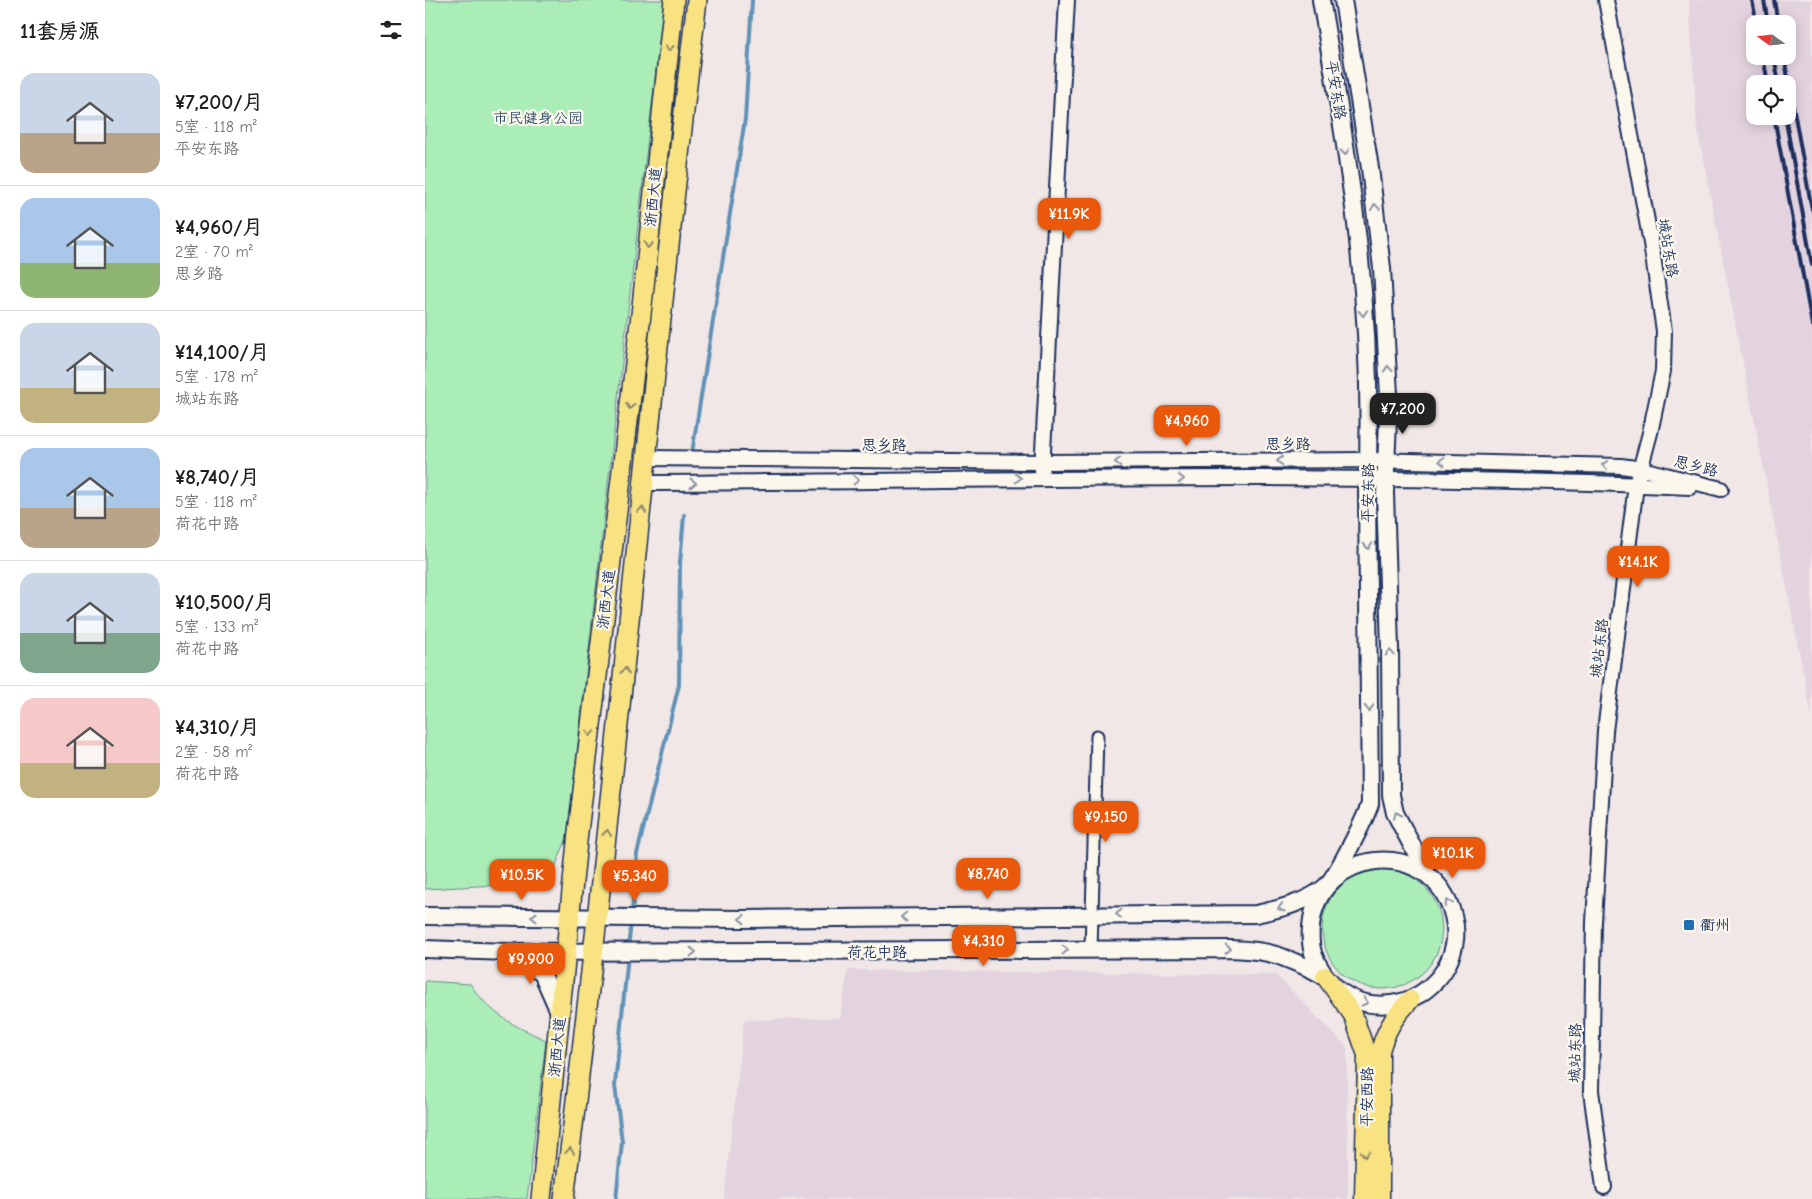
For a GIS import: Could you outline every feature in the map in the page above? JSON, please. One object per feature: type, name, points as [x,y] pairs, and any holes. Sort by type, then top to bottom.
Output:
[{"type":"highway","name":"浙西大道","points":[[541,1199],[566,952],[642,306],[674,0]]},
{"type":"highway","name":"浙西大道","points":[[564,1199],[599,917],[663,296],[697,0]]},
{"type":"main road","name":"平安东路","points":[[1321,0],[1357,225],[1365,342],[1369,460],[1370,804],[1364,822],[1325,888]]},
{"type":"main road","name":"平安东路","points":[[1343,0],[1370,168],[1382,268],[1389,395],[1385,479],[1391,794],[1395,813],[1427,874]]},
{"type":"main road","points":[[1385,859],[1407,863],[1427,874],[1443,891],[1453,912],[1455,932],[1452,953],[1444,971],[1431,987],[1410,1000],[1387,1005],[1363,1003],[1342,993],[1325,976],[1314,955],[1310,932],[1314,908],[1325,888],[1341,872],[1362,862],[1385,859]]},
{"type":"main road","points":[[425,916],[742,919],[1256,914],[1285,908],[1325,888]]},
{"type":"main road","name":"荷花中路","points":[[425,949],[507,952],[1252,950],[1287,959],[1325,976]]},
{"type":"main road","points":[[507,952],[542,973],[560,1014]]},
{"type":"main road","name":"平安西路","points":[[1325,976],[1353,1015],[1367,1056],[1364,1199]]},
{"type":"main road","name":"平安西路","points":[[1380,1199],[1380,1051],[1384,1034],[1393,1018],[1410,1000]]},
{"type":"street","points":[[1040,478],[1043,462],[1067,0]]},
{"type":"street","name":"城站东路","points":[[1604,1187],[1591,1092],[1594,922],[1605,730],[1636,485],[1663,371],[1664,331],[1651,243],[1606,0]]},
{"type":"street","name":"思乡路","points":[[644,483],[1040,478],[1385,479],[1721,489],[1641,469],[1621,466],[1369,460],[1043,462],[647,458]]},
{"type":"street","points":[[1091,950],[1090,915],[1097,736]]},
{"type":"shaded area","points":[[1689,0],[1812,0],[1812,717],[1697,127]]},
{"type":"shaded area","points":[[848,970],[1276,975],[1347,1047],[1348,1199],[724,1199],[744,1020],[840,1018]]},
{"type":"green space","name":"市民健身公园","points":[[425,0],[664,0],[567,838],[549,882],[425,889]]},
{"type":"green space","points":[[1382,869],[1405,873],[1425,886],[1438,906],[1442,929],[1438,952],[1425,972],[1405,985],[1382,989],[1359,985],[1339,972],[1326,952],[1322,929],[1326,906],[1339,886],[1359,873]]},
{"type":"green space","points":[[425,981],[470,984],[486,1004],[503,1018],[546,1040],[527,1199],[425,1199]]},
{"type":"waterway","points":[[692,453],[745,119],[752,0]]},
{"type":"waterway","points":[[632,913],[637,854],[679,685],[680,563],[684,515]]},
{"type":"waterway","points":[[628,948],[631,923]]},
{"type":"waterway","points":[[616,1199],[622,1142],[615,1085],[628,955]]},
{"type":"railway","points":[[1752,0],[1755,15]]},
{"type":"railway","points":[[1764,0],[1766,15]]},
{"type":"railway","points":[[1774,0],[1776,15]]},
{"type":"railway","points":[[1765,65],[1766,75]]},
{"type":"railway","points":[[1776,65],[1777,75]]},
{"type":"railway","points":[[1786,65],[1812,210]]},
{"type":"railway","points":[[1776,125],[1812,325]]},
{"type":"railway","points":[[1787,125],[1812,265]]},
{"type":"place","name":"衢州","points":[[1689,925]]}]
